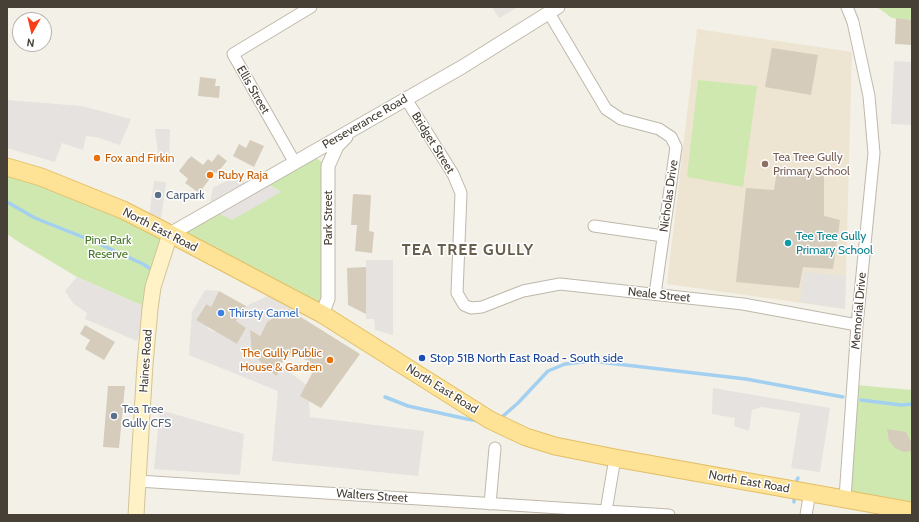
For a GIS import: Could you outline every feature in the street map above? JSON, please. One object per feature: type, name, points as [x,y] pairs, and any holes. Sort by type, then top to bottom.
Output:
[{"type":"main road","name":"North East Road","points":[[7,167],[41,177],[123,210],[170,234],[322,314],[490,420],[526,437],[555,446],[615,458],[912,511]]},
{"type":"main road","name":"Haines Road","points":[[136,515],[145,364],[150,309],[153,287],[170,234]]},
{"type":"street","name":"Ellis Street","points":[[294,163],[233,54],[311,7]]},
{"type":"street","name":"Memorial Drive","points":[[845,498],[857,325],[874,153],[869,96],[853,22],[847,7]]},
{"type":"street","name":"Perseverance Road","points":[[170,234],[462,67],[554,10]]},
{"type":"street","name":"Nicholas Drive","points":[[554,10],[606,109],[621,119],[659,129],[671,137],[676,147],[655,294]]},
{"type":"street","name":"Bridget Street","points":[[406,99],[453,174],[460,193],[457,293],[464,305]]},
{"type":"street","name":"Park Street","points":[[322,314],[328,299],[328,166],[337,146],[353,130]]},
{"type":"street","points":[[310,154],[320,158],[328,166]]},
{"type":"street","points":[[594,226],[663,236]]},
{"type":"street","name":"Neale Street","points":[[464,305],[471,308],[482,307],[523,291],[560,284],[743,304],[857,325]]},
{"type":"street","points":[[490,504],[495,448]]},
{"type":"street","points":[[606,511],[615,458]]},
{"type":"street","name":"Walters Street","points":[[138,481],[669,515]]},
{"type":"street","points":[[806,515],[810,492]]},
{"type":"shaded area","points":[[492,7],[518,7],[499,18]]},
{"type":"shaded area","name":"Tea Tree Gully Primary School","points":[[697,29],[852,52],[845,309],[667,284]]},
{"type":"shaded area","points":[[894,61],[912,62],[912,125],[891,124]]},
{"type":"shaded area","points":[[7,100],[82,106],[131,119],[120,145],[96,137],[86,136],[83,150],[62,143],[55,162],[7,148]]},
{"type":"shaded area","points":[[155,129],[170,129],[169,164],[159,163]]},
{"type":"shaded area","points":[[241,173],[244,183],[210,202],[213,188]]},
{"type":"shaded area","name":"Carpark","points":[[154,181],[166,182],[161,219],[149,216]]},
{"type":"shaded area","points":[[263,181],[281,192],[232,220],[212,210]]},
{"type":"shaded area","points":[[366,260],[393,260],[393,335],[375,330],[374,319],[366,319]]},
{"type":"shaded area","points":[[804,272],[846,276],[845,309],[800,302]]},
{"type":"shaded area","points":[[77,277],[147,308],[137,341],[85,319],[87,313],[73,303],[65,291]]},
{"type":"shaded area","points":[[205,290],[219,291],[211,307],[205,304],[196,320],[208,327],[207,328],[237,344],[246,328],[236,321],[246,306],[279,291],[305,305],[294,313],[281,313],[267,322],[252,348],[252,354],[276,376],[283,368],[280,365],[308,386],[310,417],[424,431],[418,476],[272,461],[278,391],[189,355],[192,312]]},
{"type":"shaded area","points":[[713,388],[830,408],[820,472],[791,468],[800,413],[762,407],[752,410],[749,431],[734,426],[735,418],[712,414]]},
{"type":"shaded area","points":[[160,410],[244,434],[240,475],[154,469]]},
{"type":"green space","points":[[877,7],[912,7],[912,20],[892,18]]},
{"type":"green space","points":[[698,80],[757,86],[743,187],[687,177]]},
{"type":"green space","points":[[310,154],[328,166],[322,314],[170,234],[212,210],[281,192],[263,181]]},
{"type":"green space","name":"Pine Park Reserve","points":[[7,167],[170,234],[150,309],[77,277],[7,234]]},
{"type":"green space","points":[[856,385],[912,390],[912,503],[845,498]]},
{"type":"building","points":[[896,18],[912,20],[912,45],[895,44]]},
{"type":"building","points":[[772,48],[818,55],[811,95],[765,87]]},
{"type":"building","points":[[200,77],[216,79],[215,86],[220,86],[219,98],[198,96]]},
{"type":"building","points":[[250,140],[264,146],[254,167],[233,156],[239,144],[246,148]]},
{"type":"building","points":[[218,154],[227,161],[217,173],[215,172],[199,193],[185,183],[188,179],[179,171],[191,156],[203,165],[208,159],[212,162]]},
{"type":"building","name":"Tee Tree Gully Primary School","points":[[777,171],[824,174],[824,216],[840,220],[833,269],[803,267],[799,288],[736,282],[746,188],[774,190]]},
{"type":"building","points":[[353,194],[371,195],[369,231],[374,232],[372,253],[355,251],[357,225],[351,225]]},
{"type":"building","points":[[366,267],[366,314],[348,305],[347,268]]},
{"type":"building","name":"Thirsty Camel","points":[[219,291],[246,306],[236,321],[246,328],[237,344],[196,320],[206,304],[211,307]]},
{"type":"building","name":"The Gully Public House & Garden","points":[[288,309],[360,354],[321,408],[300,396],[316,366],[292,352],[280,365],[283,368],[276,376],[252,354],[250,330],[260,336],[267,322],[281,313],[284,314]]},
{"type":"building","points":[[85,325],[115,342],[104,360],[85,349],[90,340],[80,334]]},
{"type":"building","name":"Tea Tree Gully CFS","points":[[108,386],[125,386],[119,448],[103,447]]},
{"type":"building","points":[[887,429],[906,432],[912,444],[912,451],[904,452],[895,448],[889,441]]},
{"type":"waterway","points":[[7,202],[35,218],[95,242],[149,268]]},
{"type":"waterway","points":[[502,417],[518,403],[548,371],[565,364],[591,361],[746,379],[843,397]]},
{"type":"waterway","points":[[385,397],[408,406],[479,421]]},
{"type":"waterway","points":[[861,400],[901,405],[912,404]]},
{"type":"place","name":"Fox and Firkin","points":[[97,158]]},
{"type":"place","name":"Tea Tree Gully Primary School","points":[[765,164]]},
{"type":"place","name":"Ruby Raja","points":[[210,175]]},
{"type":"place","name":"Carpark","points":[[158,195]]},
{"type":"place","name":"Tee Tree Gully Primary School","points":[[788,243]]},
{"type":"place","name":"Thirsty Camel","points":[[221,313]]},
{"type":"place","name":"Stop 51B North East Road - South side","points":[[422,358]]},
{"type":"place","name":"The Gully Public House & Garden","points":[[330,360]]},
{"type":"place","name":"Tea Tree Gully CFS","points":[[114,416]]},
{"type":"district","name":"TEA TREE GULLY","points":[[468,250]]}]
